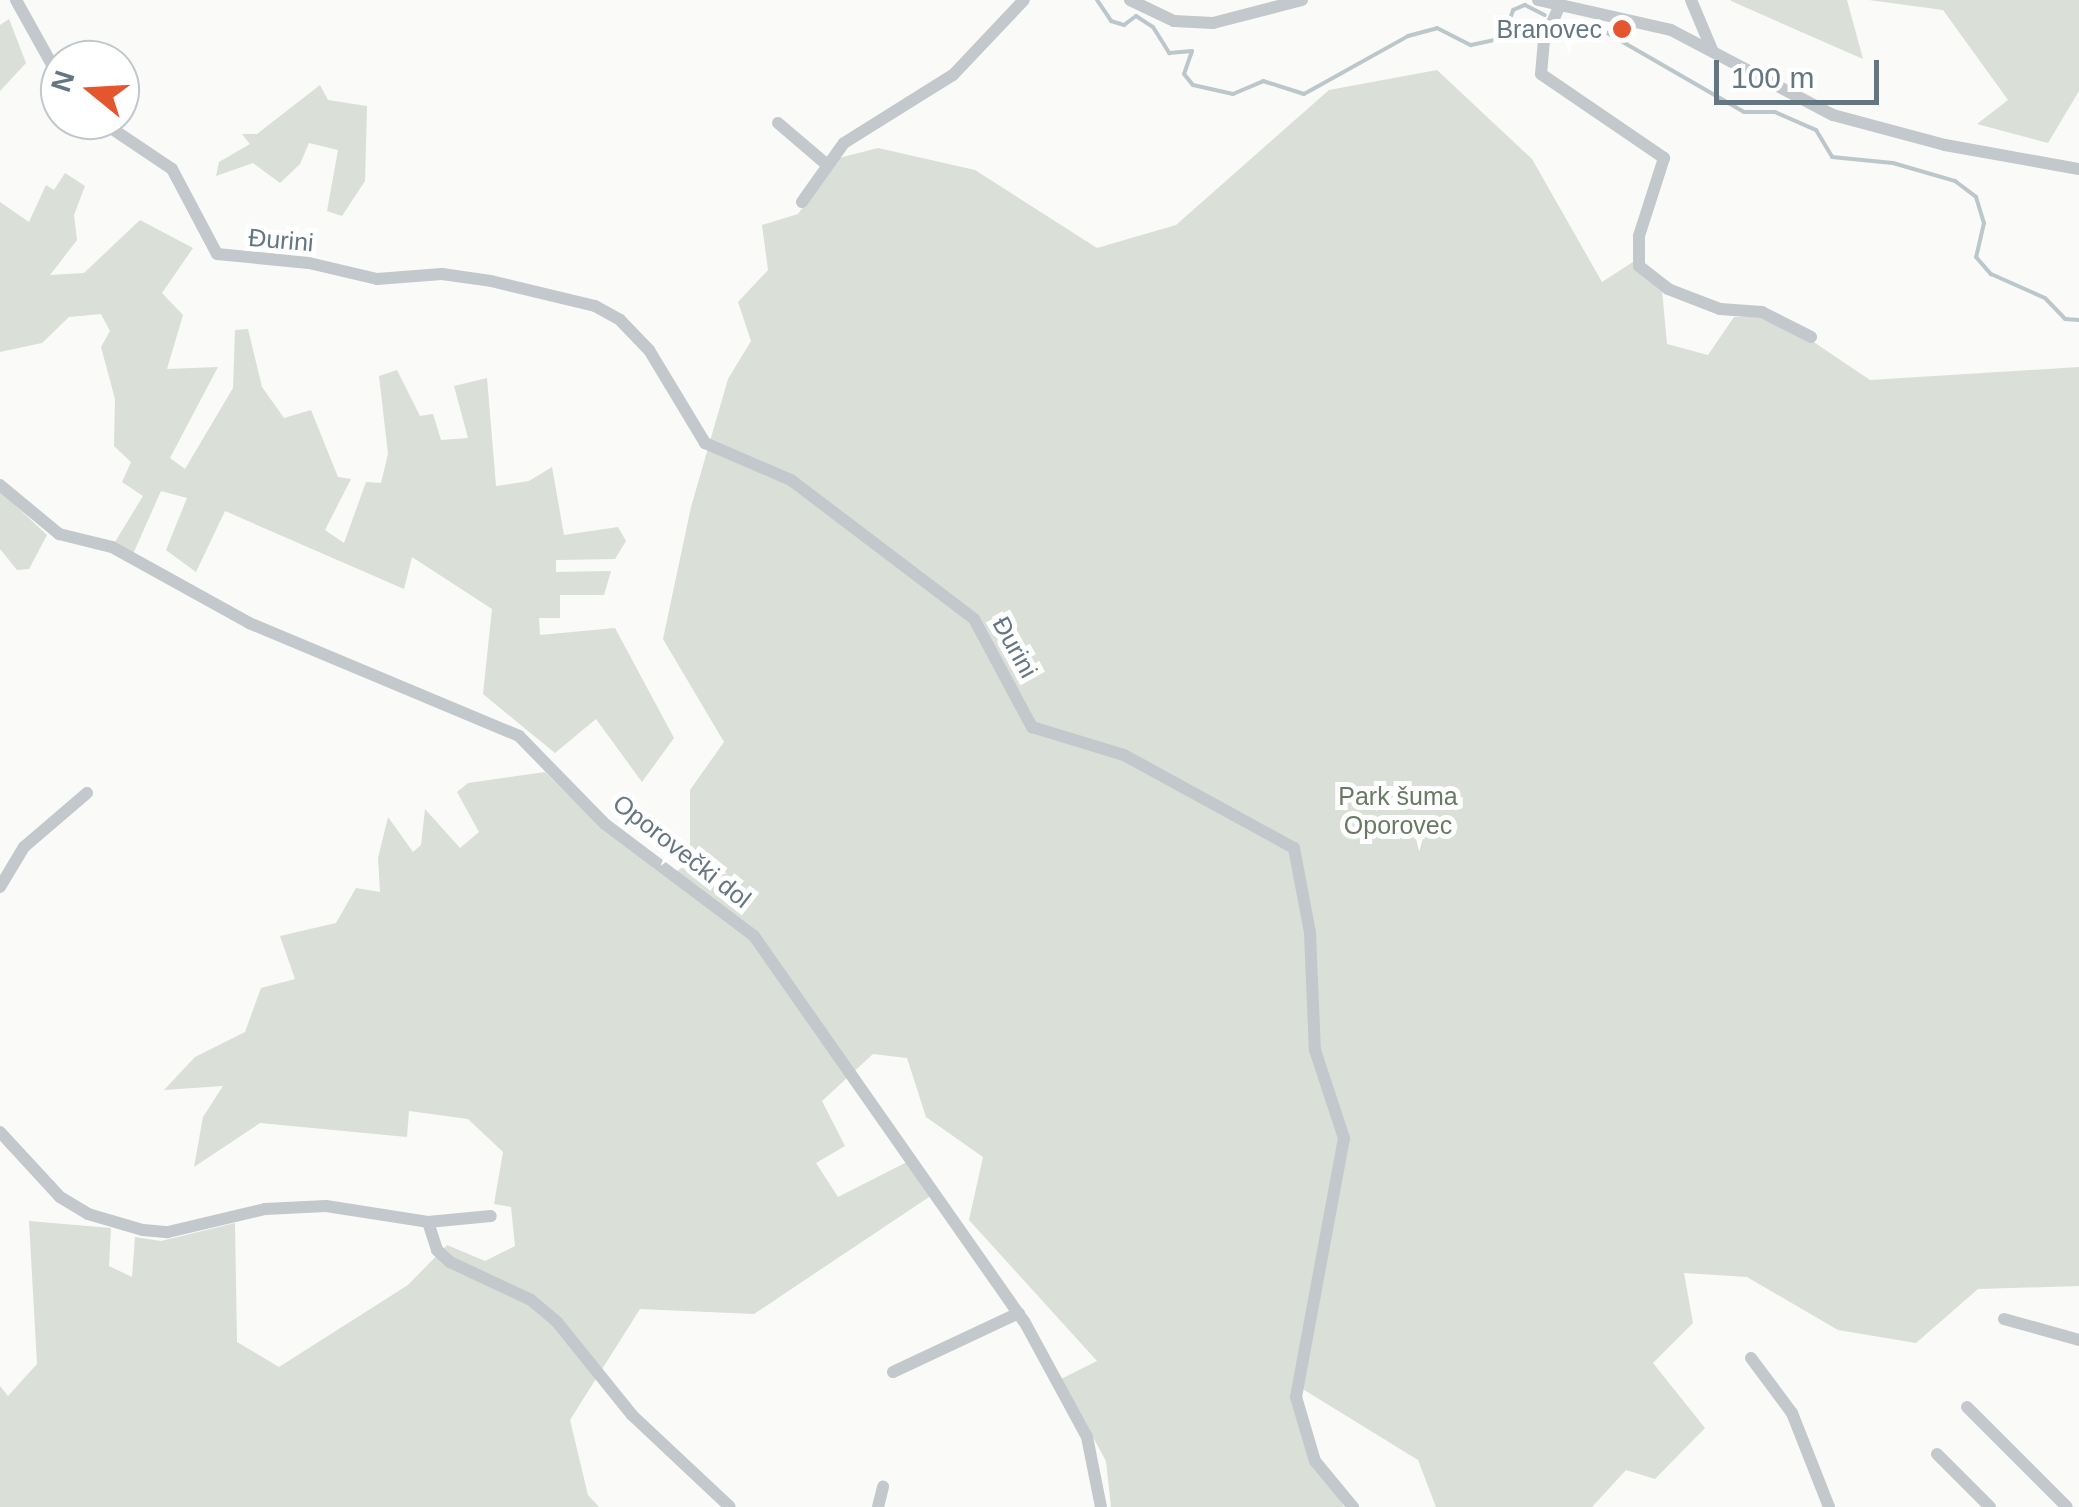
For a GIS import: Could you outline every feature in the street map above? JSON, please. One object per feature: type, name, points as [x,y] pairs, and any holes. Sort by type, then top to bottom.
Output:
[{"type":"street","points":[[16,0],[40,41]]},
{"type":"street","points":[[29,0],[46,40]]},
{"type":"street","points":[[802,202],[826,164],[864,125],[953,75],[1024,0]]},
{"type":"street","points":[[1130,0],[1174,21],[1213,23],[1302,0]]},
{"type":"street","points":[[1538,0],[1671,30],[1833,115],[1945,145],[2079,169]]},
{"type":"street","points":[[1691,0],[1714,52]]},
{"type":"street","points":[[1559,7],[1544,40],[1541,74],[1664,158],[1639,236],[1639,266],[1668,289],[1720,309],[1762,312],[1811,337]]},
{"type":"street","points":[[778,123],[826,164]]},
{"type":"street","name":"Đurini","points":[[129,140],[172,169],[218,254],[309,263],[376,280],[442,274],[491,281],[595,306],[620,320],[649,350],[705,443],[791,480],[974,619],[1032,727],[1124,755],[1294,848],[1310,934],[1316,1050],[1344,1138],[1296,1396],[1315,1461],[1354,1507]]},
{"type":"street","name":"Oporovečki dol","points":[[0,484],[59,534],[112,548],[249,623],[496,723],[538,750],[605,824],[754,936],[1019,1313],[1087,1437],[1100,1507]]},
{"type":"street","points":[[0,887],[24,847],[87,794]]},
{"type":"street","points":[[0,1132],[60,1197],[88,1214],[143,1230],[168,1232],[264,1209],[326,1206],[428,1222],[491,1216]]},
{"type":"street","points":[[428,1222],[438,1250],[450,1262],[531,1300],[557,1322],[632,1416],[730,1507]]},
{"type":"street","points":[[893,1372],[1019,1313]]},
{"type":"street","points":[[2004,1319],[2079,1340]]},
{"type":"street","points":[[1751,1358],[1792,1413],[1829,1507]]},
{"type":"street","points":[[1966,1408],[2067,1507]]},
{"type":"street","points":[[1937,1454],[1990,1507]]},
{"type":"street","points":[[878,1507],[882,1487]]},
{"type":"green space","points":[[1847,0],[1863,59],[1731,1]]},
{"type":"green space","points":[[1869,0],[2079,0],[2079,91],[2048,143],[1977,124],[2008,100],[1943,10]]},
{"type":"green space","points":[[9,19],[26,63],[0,91],[0,25]]},
{"type":"green space","name":"Park šuma Oporovec","points":[[1437,70],[1532,159],[1602,282],[1636,260],[1661,279],[1667,344],[1708,355],[1734,317],[1775,316],[1870,380],[2079,367],[2079,1286],[1978,1289],[1916,1343],[1838,1330],[1747,1277],[1684,1273],[1693,1323],[1653,1363],[1705,1428],[1655,1479],[1626,1470],[1592,1507],[1436,1507],[1418,1460],[1301,1388],[1306,1430],[1344,1507],[1111,1507],[1106,1461],[1061,1379],[1097,1361],[969,1220],[983,1157],[926,1117],[907,1058],[873,1054],[822,1101],[845,1146],[816,1163],[838,1197],[909,1161],[932,1195],[754,1314],[640,1309],[570,1420],[588,1495],[599,1507],[0,1507],[0,1386],[8,1396],[37,1364],[29,1221],[111,1228],[109,1266],[132,1277],[135,1237],[161,1241],[235,1223],[237,1342],[279,1367],[408,1285],[447,1245],[485,1261],[515,1246],[511,1207],[494,1204],[503,1152],[468,1119],[409,1111],[407,1137],[260,1123],[194,1167],[203,1117],[223,1086],[164,1090],[195,1057],[245,1032],[261,988],[295,979],[280,936],[336,923],[356,888],[380,892],[378,858],[388,817],[413,852],[421,845],[425,809],[460,848],[479,832],[457,792],[468,783],[545,772],[599,825],[670,877],[690,861],[690,790],[724,742],[663,639],[691,507],[728,379],[751,341],[738,302],[768,270],[762,225],[798,214],[839,158],[878,148],[975,170],[1097,248],[1176,225],[1329,90]]},
{"type":"green space","points":[[320,85],[328,100],[367,106],[365,181],[342,216],[327,211],[338,150],[309,143],[300,164],[280,183],[253,163],[216,176],[219,162],[250,144],[242,134],[257,134]]},
{"type":"green space","points":[[65,173],[85,186],[74,215],[77,240],[50,275],[84,273],[140,220],[193,248],[162,293],[183,315],[167,369],[218,367],[170,458],[185,469],[233,388],[235,330],[248,329],[262,387],[284,418],[311,410],[338,477],[351,479],[325,530],[344,543],[366,482],[381,483],[388,454],[379,376],[397,370],[420,416],[433,414],[441,440],[468,438],[454,386],[487,378],[496,486],[529,481],[552,467],[564,535],[618,527],[626,541],[615,559],[556,560],[556,572],[611,571],[604,595],[560,595],[560,618],[539,618],[540,635],[615,628],[674,738],[642,782],[596,719],[555,753],[483,694],[492,609],[412,557],[404,589],[225,511],[196,572],[166,550],[187,498],[161,491],[133,554],[115,542],[143,496],[122,482],[131,462],[114,446],[115,399],[101,347],[110,331],[101,314],[69,317],[42,343],[0,352],[0,202],[29,222],[46,185],[54,190]]},
{"type":"green space","points":[[0,491],[47,535],[29,569],[17,570],[0,549]]},
{"type":"waterway","points":[[1097,0],[1111,21],[1124,25],[1136,16],[1153,27],[1169,53],[1192,51],[1184,74],[1193,85],[1233,94],[1263,81],[1304,94],[1408,36],[1437,28],[1471,45],[1503,38],[1513,10],[1525,5],[1545,15]]},
{"type":"waterway","points":[[1560,22],[1602,30],[1744,112],[1775,112],[1816,130],[1832,157],[1893,163],[1955,181],[1976,197],[1984,223],[1976,257],[1991,274],[2045,298],[2065,319],[2079,320]]},
{"type":"place","name":"Branovec","points":[[1622,29]]}]
